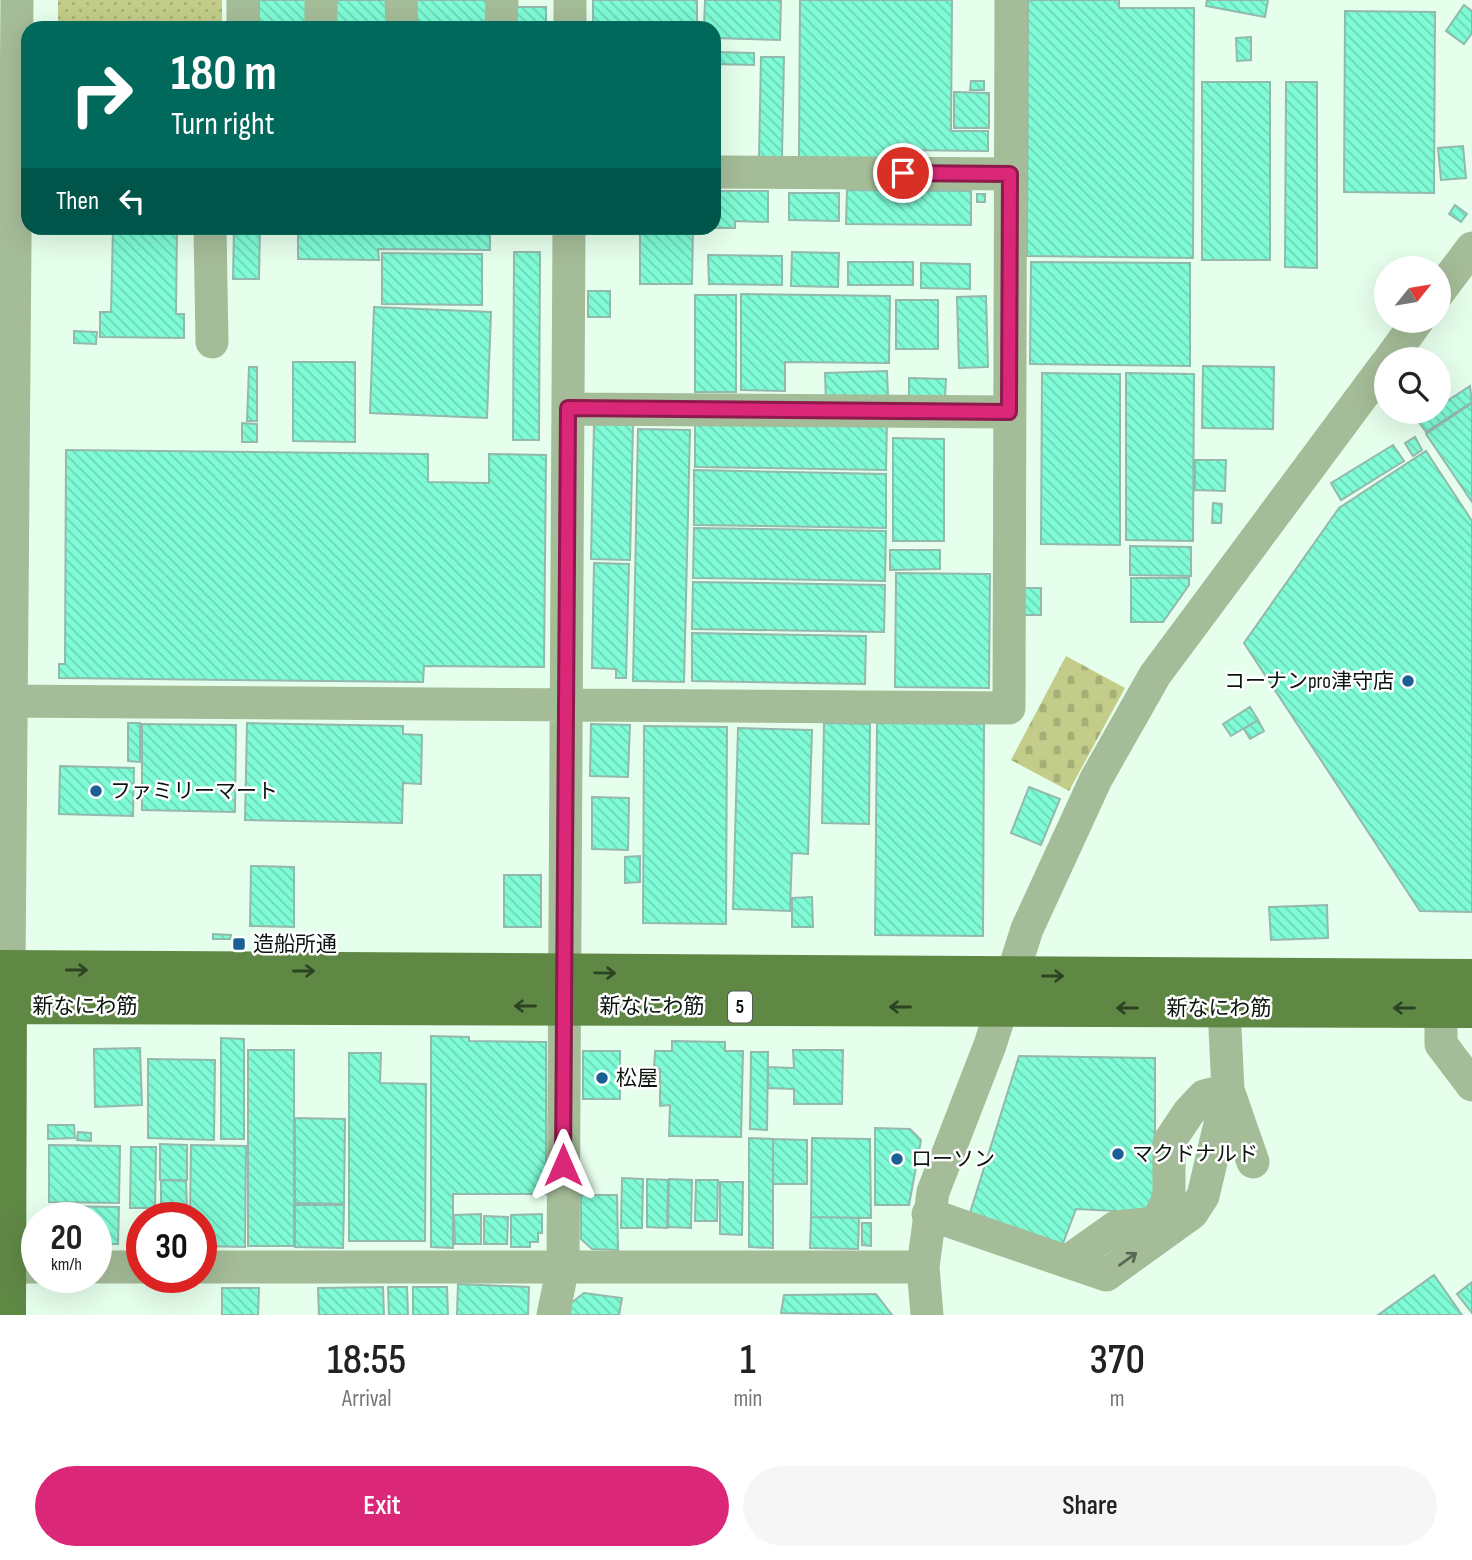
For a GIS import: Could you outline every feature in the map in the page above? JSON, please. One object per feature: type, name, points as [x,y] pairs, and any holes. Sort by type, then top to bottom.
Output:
[{"type":"main road","name":"新なにわ筋","points":[[4,987],[1456,993]]},
{"type":"main road","points":[[4,987],[15,1267],[6,1315]]},
{"type":"main road","name":"新なにわ筋","points":[[1006,991],[1224,1009],[1456,993]]},
{"type":"street","points":[[17,0],[21,84]]},
{"type":"street","points":[[243,0],[243,21]]},
{"type":"street","points":[[321,0],[321,21]]},
{"type":"street","points":[[401,0],[402,21]]},
{"type":"street","points":[[501,21],[502,0]]},
{"type":"street","points":[[570,0],[570,21]]},
{"type":"street","points":[[6,701],[1009,708],[1011,0]]},
{"type":"street","points":[[4,987],[9,146],[21,108]]},
{"type":"street","points":[[721,172],[1010,174]]},
{"type":"street","points":[[210,235],[212,341]]},
{"type":"street","points":[[553,1315],[563,1266],[569,235]]},
{"type":"street","points":[[1451,276],[1472,248]]},
{"type":"street","points":[[927,1315],[923,1267],[933,1192],[990,1045],[1027,929],[1096,779],[1155,675],[1374,380]]},
{"type":"street","points":[[568,408],[1009,412]]},
{"type":"street","points":[[1456,993],[1441,1044],[1472,1086]]},
{"type":"street","points":[[928,1214],[1106,1275],[1192,1213],[1203,1196],[1228,1090],[1224,1009]]},
{"type":"street","points":[[1228,1090],[1253,1161]]},
{"type":"street","points":[[1068,1261],[1116,1227],[1157,1223],[1169,1198],[1169,1142],[1189,1112],[1204,1096],[1228,1090]]},
{"type":"street","points":[[217,1267],[923,1267]]},
{"type":"green space","points":[[58,0],[222,0],[222,21],[58,21]]},
{"type":"green space","points":[[1066,656],[1125,688],[1069,791],[1011,760]]},
{"type":"building","points":[[259,0],[311,0],[311,21],[259,21]]},
{"type":"building","points":[[335,0],[387,0],[388,21],[335,21]]},
{"type":"building","points":[[414,0],[487,0],[487,21],[414,21]]},
{"type":"building","points":[[593,0],[697,0],[697,21],[593,21]]},
{"type":"building","points":[[705,0],[781,0],[780,40],[721,38],[721,21],[704,21]]},
{"type":"building","points":[[800,0],[952,0],[951,131],[988,131],[988,151],[895,150],[895,158],[799,158]]},
{"type":"building","points":[[1028,0],[1119,0],[1119,8],[1194,8],[1193,258],[1027,256]]},
{"type":"building","points":[[1207,0],[1268,0],[1265,17],[1206,6]]},
{"type":"building","points":[[1464,5],[1472,11],[1472,33],[1464,44],[1446,31]]},
{"type":"building","points":[[515,7],[546,7],[546,21],[515,21]]},
{"type":"building","points":[[1345,11],[1435,12],[1434,193],[1344,192]]},
{"type":"building","points":[[1251,37],[1251,60],[1237,61],[1236,38]]},
{"type":"building","points":[[721,52],[754,53],[754,65],[721,64]]},
{"type":"building","points":[[761,57],[784,57],[782,157],[759,157]]},
{"type":"building","points":[[971,81],[984,81],[984,90],[970,90]]},
{"type":"building","points":[[1202,82],[1270,82],[1270,260],[1202,260]]},
{"type":"building","points":[[1286,82],[1317,82],[1317,268],[1285,267]]},
{"type":"building","points":[[954,92],[989,93],[989,128],[954,128]]},
{"type":"building","points":[[1463,146],[1466,178],[1441,180],[1438,148]]},
{"type":"building","points":[[847,190],[971,191],[971,225],[846,224]]},
{"type":"building","points":[[721,191],[768,191],[768,222],[735,221],[735,228],[721,228]]},
{"type":"building","points":[[789,193],[839,193],[839,221],[789,220]]},
{"type":"building","points":[[977,194],[985,194],[985,202],[977,202]]},
{"type":"building","points":[[1455,205],[1467,214],[1461,222],[1449,214]]},
{"type":"building","points":[[113,235],[177,235],[176,314],[184,314],[184,338],[100,337],[100,312],[111,312]]},
{"type":"building","points":[[234,235],[260,235],[259,279],[233,279]]},
{"type":"building","points":[[298,235],[490,235],[490,250],[378,249],[379,260],[298,259]]},
{"type":"building","points":[[640,235],[693,235],[692,284],[640,284]]},
{"type":"building","points":[[514,252],[540,252],[539,440],[513,440]]},
{"type":"building","points":[[792,252],[839,253],[838,287],[791,286]]},
{"type":"building","points":[[382,253],[482,254],[482,305],[382,304]]},
{"type":"building","points":[[708,255],[782,256],[782,285],[709,284]]},
{"type":"building","points":[[848,262],[913,262],[913,285],[848,285]]},
{"type":"building","points":[[1031,262],[1190,263],[1190,366],[1030,364]]},
{"type":"building","points":[[921,263],[970,264],[970,289],[921,288]]},
{"type":"building","points":[[588,291],[610,291],[610,317],[588,317]]},
{"type":"building","points":[[741,294],[890,296],[889,363],[785,362],[785,391],[741,390]]},
{"type":"building","points":[[695,295],[736,295],[736,392],[695,392]]},
{"type":"building","points":[[986,296],[988,367],[959,368],[957,297]]},
{"type":"building","points":[[896,300],[938,300],[938,349],[896,349]]},
{"type":"building","points":[[374,307],[491,312],[487,418],[370,413]]},
{"type":"building","points":[[74,331],[97,332],[96,344],[74,343]]},
{"type":"building","points":[[293,362],[355,362],[355,442],[293,441]]},
{"type":"building","points":[[1203,366],[1274,367],[1273,429],[1202,428]]},
{"type":"building","points":[[249,367],[257,367],[257,421],[247,421]]},
{"type":"building","points":[[887,371],[888,397],[826,400],[825,373]]},
{"type":"building","points":[[1042,373],[1120,374],[1120,545],[1041,544]]},
{"type":"building","points":[[1126,373],[1194,374],[1193,541],[1126,540]]},
{"type":"building","points":[[909,378],[946,379],[945,399],[909,398]]},
{"type":"building","points":[[1470,386],[1472,402],[1451,416],[1451,398]]},
{"type":"building","points":[[1472,403],[1472,502],[1426,434],[1441,424],[1451,424],[1451,417]]},
{"type":"building","points":[[695,418],[887,422],[886,470],[695,467]]},
{"type":"building","points":[[242,423],[257,424],[257,442],[242,442]]},
{"type":"building","points":[[594,424],[633,425],[630,560],[591,559]]},
{"type":"building","points":[[1420,424],[1438,424],[1426,432]]},
{"type":"building","points":[[638,429],[690,430],[684,682],[633,681]]},
{"type":"building","points":[[1415,437],[1422,450],[1413,456],[1405,443]]},
{"type":"building","points":[[893,438],[944,439],[944,541],[893,541]]},
{"type":"building","points":[[1393,445],[1404,461],[1341,500],[1331,483]]},
{"type":"building","points":[[66,450],[428,454],[428,482],[489,483],[489,454],[546,455],[544,667],[424,666],[423,682],[59,678],[59,664],[65,664]]},
{"type":"building","points":[[1426,451],[1472,521],[1472,912],[1420,911],[1244,643],[1339,508]]},
{"type":"building","points":[[1195,460],[1226,460],[1225,491],[1195,490]]},
{"type":"building","points":[[694,470],[886,474],[886,528],[694,525]]},
{"type":"building","points":[[1213,503],[1222,504],[1221,523],[1212,523]]},
{"type":"building","points":[[694,528],[886,531],[885,581],[693,578]]},
{"type":"building","points":[[1130,546],[1191,547],[1191,576],[1130,575]]},
{"type":"building","points":[[890,550],[940,550],[940,569],[890,570]]},
{"type":"building","points":[[594,563],[629,564],[626,678],[616,678],[616,669],[592,668]]},
{"type":"building","points":[[896,573],[990,574],[989,688],[895,687]]},
{"type":"building","points":[[1131,578],[1189,578],[1189,585],[1163,622],[1131,622]]},
{"type":"building","points":[[693,582],[885,585],[884,632],[692,629]]},
{"type":"building","points":[[1024,588],[1041,588],[1041,615],[1024,615]]},
{"type":"building","points":[[692,633],[866,636],[865,684],[692,681]]},
{"type":"building","points":[[1250,707],[1258,720],[1231,736],[1223,724]]},
{"type":"building","points":[[1258,720],[1264,731],[1250,739],[1244,729]]},
{"type":"building","points":[[128,723],[140,723],[140,762],[128,761]]},
{"type":"building","points":[[247,723],[403,726],[403,734],[422,735],[421,784],[403,783],[402,823],[245,820]]},
{"type":"building","points":[[824,723],[870,724],[869,824],[822,823]]},
{"type":"building","points":[[877,723],[984,724],[983,936],[875,935]]},
{"type":"building","points":[[142,724],[236,725],[235,812],[142,810]]},
{"type":"building","points":[[591,724],[630,725],[628,777],[590,776]]},
{"type":"building","points":[[644,726],[727,727],[726,924],[643,923]]},
{"type":"building","points":[[738,728],[812,730],[808,854],[792,853],[790,911],[733,909]]},
{"type":"building","name":"ファミリーマート","points":[[60,766],[134,768],[133,816],[59,814]]},
{"type":"building","points":[[1029,787],[1060,799],[1041,845],[1011,833]]},
{"type":"building","points":[[592,797],[629,798],[628,850],[592,849]]},
{"type":"building","points":[[640,856],[640,882],[625,883],[625,857]]},
{"type":"building","points":[[251,866],[294,867],[294,927],[250,926]]},
{"type":"building","points":[[504,875],[541,875],[541,927],[504,927]]},
{"type":"building","points":[[812,897],[813,927],[792,927],[792,898]]},
{"type":"building","points":[[1327,905],[1328,938],[1271,940],[1269,907]]},
{"type":"building","points":[[213,934],[231,935],[230,939],[213,939]]},
{"type":"building","points":[[431,1036],[469,1037],[469,1041],[546,1042],[546,1194],[453,1194],[453,1248],[431,1247]]},
{"type":"building","points":[[221,1038],[244,1039],[244,1139],[221,1139]]},
{"type":"building","points":[[672,1041],[725,1042],[725,1051],[743,1051],[741,1137],[669,1136],[670,1105],[660,1106],[660,1069],[654,1069],[655,1051],[672,1051]]},
{"type":"building","points":[[140,1048],[142,1105],[95,1107],[94,1049]]},
{"type":"building","points":[[248,1050],[294,1050],[294,1246],[248,1246]]},
{"type":"building","points":[[793,1050],[843,1050],[842,1104],[794,1104],[794,1089],[768,1088],[768,1067],[794,1068]]},
{"type":"building","points":[[583,1051],[620,1051],[620,1099],[583,1099]]},
{"type":"building","points":[[751,1052],[768,1052],[767,1130],[750,1129]]},
{"type":"building","points":[[349,1053],[381,1053],[380,1083],[426,1084],[425,1241],[349,1241]]},
{"type":"building","points":[[1019,1056],[1155,1058],[1155,1213],[1076,1209],[1062,1246],[970,1213]]},
{"type":"building","points":[[148,1059],[215,1060],[214,1140],[148,1138]]},
{"type":"building","points":[[295,1118],[345,1119],[344,1204],[295,1203]]},
{"type":"building","points":[[48,1125],[74,1125],[75,1138],[48,1139]]},
{"type":"building","points":[[875,1128],[910,1129],[921,1140],[909,1205],[875,1205]]},
{"type":"building","points":[[78,1132],[91,1133],[91,1141],[77,1140]]},
{"type":"building","points":[[749,1138],[773,1139],[773,1248],[749,1247]]},
{"type":"building","points":[[812,1138],[870,1139],[871,1218],[811,1217]]},
{"type":"building","points":[[773,1139],[807,1140],[807,1184],[773,1184]]},
{"type":"building","points":[[160,1144],[187,1145],[187,1180],[160,1180]]},
{"type":"building","points":[[49,1145],[120,1146],[119,1203],[49,1202]]},
{"type":"building","points":[[191,1145],[246,1146],[245,1247],[217,1246],[217,1202],[190,1202]]},
{"type":"building","points":[[131,1147],[156,1147],[155,1202],[130,1202]]},
{"type":"building","points":[[622,1178],[643,1179],[642,1228],[621,1228]]},
{"type":"building","points":[[647,1179],[668,1180],[667,1228],[647,1227]]},
{"type":"building","points":[[669,1179],[692,1180],[691,1228],[668,1227]]},
{"type":"building","points":[[161,1180],[186,1181],[187,1202],[161,1202]]},
{"type":"building","points":[[696,1180],[718,1180],[717,1221],[695,1221]]},
{"type":"building","points":[[720,1182],[743,1182],[742,1235],[720,1234]]},
{"type":"building","points":[[581,1195],[617,1195],[618,1250],[592,1249],[581,1239]]},
{"type":"building","points":[[295,1205],[344,1205],[343,1248],[295,1247]]},
{"type":"building","points":[[112,1207],[119,1207],[118,1244],[112,1244]]},
{"type":"building","points":[[481,1214],[481,1244],[455,1244],[454,1215]]},
{"type":"building","points":[[542,1214],[542,1233],[538,1233],[538,1242],[530,1242],[530,1247],[511,1247],[511,1215]]},
{"type":"building","points":[[484,1216],[508,1217],[507,1244],[484,1244]]},
{"type":"building","points":[[811,1217],[859,1218],[858,1249],[810,1248]]},
{"type":"building","points":[[862,1223],[871,1223],[871,1246],[862,1245]]},
{"type":"building","points":[[1434,1275],[1462,1315],[1378,1315]]},
{"type":"building","points":[[1472,1282],[1472,1313],[1457,1294]]},
{"type":"building","points":[[458,1284],[529,1287],[528,1315],[457,1315]]},
{"type":"building","points":[[383,1287],[384,1315],[319,1315],[318,1288]]},
{"type":"building","points":[[388,1287],[407,1287],[408,1315],[389,1315]]},
{"type":"building","points":[[413,1287],[447,1287],[448,1315],[413,1315]]},
{"type":"building","points":[[222,1288],[259,1288],[258,1315],[222,1315]]},
{"type":"building","points":[[584,1293],[622,1298],[619,1315],[570,1315],[571,1303]]},
{"type":"building","points":[[876,1294],[892,1315],[781,1313],[784,1295]]},
{"type":"place","name":"コーナンpro津守店","points":[[1408,681]]},
{"type":"place","name":"ファミリーマート","points":[[96,791]]},
{"type":"place","name":"造船所通","points":[[239,944]]},
{"type":"place","name":"松屋","points":[[602,1078]]},
{"type":"place","name":"マクドナルド","points":[[1118,1154]]},
{"type":"place","name":"ローソン","points":[[897,1159]]},
{"type":"route","points":[[563,1165],[568,408],[1009,412],[1010,174],[903,173]]}]
